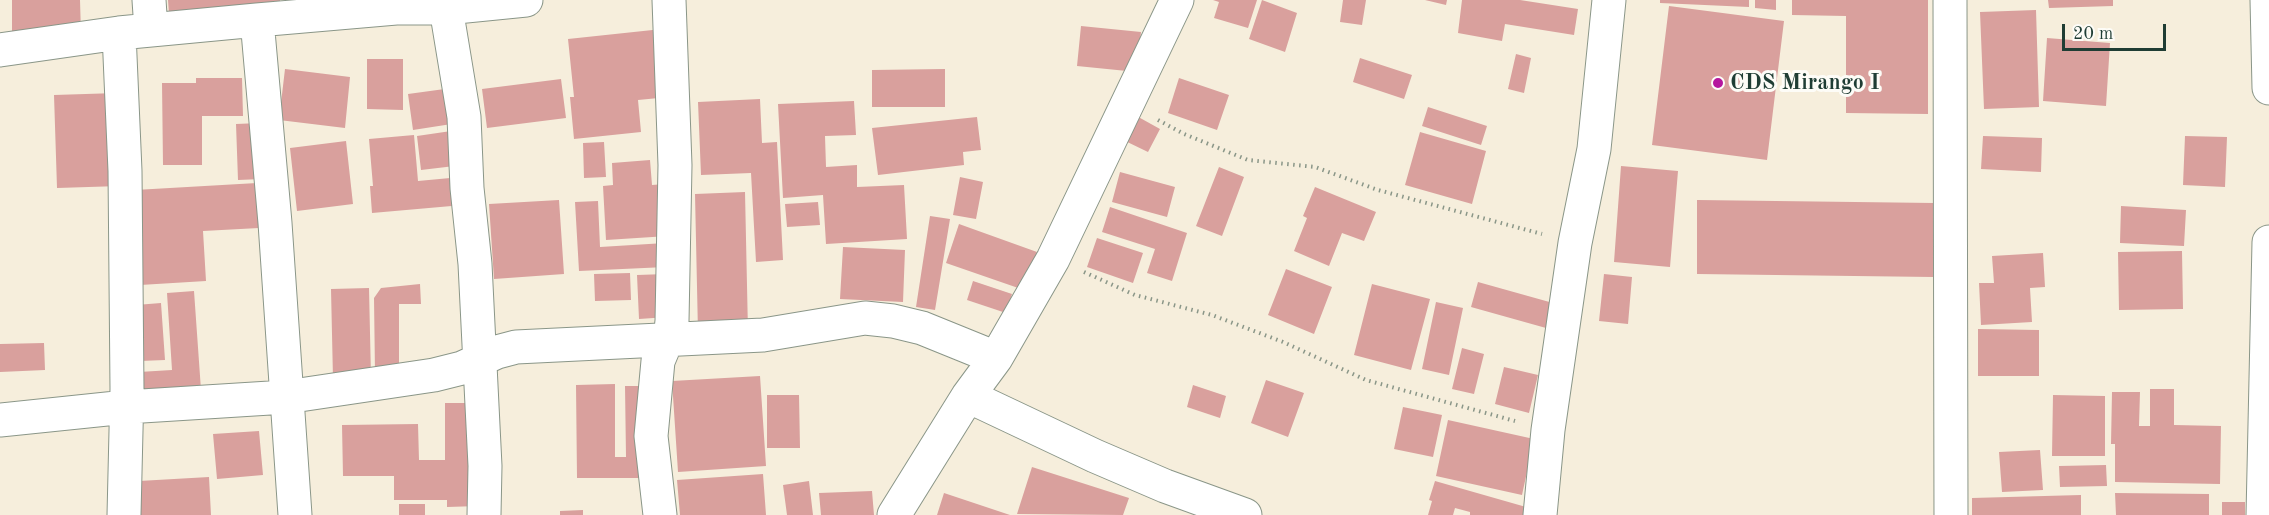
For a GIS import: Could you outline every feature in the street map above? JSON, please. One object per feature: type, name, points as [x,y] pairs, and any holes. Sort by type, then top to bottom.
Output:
[{"type":"street","points":[[0,50],[119,33],[150,15],[257,20],[396,4],[447,8],[526,0]]},
{"type":"street","points":[[660,515],[651,436],[658,361],[671,330],[672,321],[675,165],[669,0]]},
{"type":"street","points":[[894,515],[968,396],[996,358],[1053,259],[1177,0]]},
{"type":"street","points":[[1540,515],[1548,430],[1575,243],[1594,149],[1610,0]]},
{"type":"street","points":[[1950,0],[1951,515]]},
{"type":"street","points":[[2266,0],[2269,88]]},
{"type":"street","points":[[447,8],[464,117],[467,188],[476,264],[485,466],[484,515]]},
{"type":"street","points":[[257,20],[275,223],[295,515]]},
{"type":"street","points":[[119,33],[125,171],[124,515]]},
{"type":"street","points":[[2263,515],[2269,242]]},
{"type":"street","points":[[0,420],[126,407],[286,397],[434,375],[479,361],[496,352],[516,346],[763,335],[865,318],[893,321],[922,328],[996,358]]},
{"type":"street","points":[[968,396],[1095,456],[1165,486],[1245,515]]},
{"type":"path","points":[[1128,104],[1184,134],[1248,160],[1315,167],[1378,190],[1575,243]]},
{"type":"path","points":[[1053,259],[1135,295],[1212,315],[1283,342],[1366,380],[1548,430]]},
{"type":"building","points":[[12,0],[80,0],[81,34],[12,36]]},
{"type":"building","points":[[168,0],[280,0],[280,5],[169,14]]},
{"type":"building","points":[[1213,0],[1257,0],[1248,28],[1214,18],[1219,2]]},
{"type":"building","points":[[1262,0],[1297,13],[1285,52],[1249,39]]},
{"type":"building","points":[[1343,0],[1366,0],[1362,25],[1340,22]]},
{"type":"building","points":[[1425,0],[1447,0],[1446,5]]},
{"type":"building","points":[[1462,0],[1520,0],[1578,9],[1574,35],[1505,24],[1502,41],[1458,33]]},
{"type":"building","points":[[1660,0],[1749,0],[1749,7],[1660,3]]},
{"type":"building","points":[[1755,0],[1776,0],[1776,10],[1755,8]]},
{"type":"building","points":[[1792,0],[1928,0],[1928,114],[1846,113],[1846,16],[1792,15]]},
{"type":"building","points":[[2048,0],[2113,0],[2113,6],[2049,8]]},
{"type":"building","name":"CDS Mirango I","points":[[1669,6],[1784,21],[1767,160],[1652,145]]},
{"type":"building","points":[[2036,10],[2039,107],[1984,109],[1980,12]]},
{"type":"building","points":[[1081,26],[1141,32],[1137,72],[1077,66]]},
{"type":"building","points":[[662,29],[669,97],[638,100],[641,132],[574,139],[570,97],[574,97],[568,39]]},
{"type":"building","points":[[2047,38],[2110,43],[2106,106],[2043,101]]},
{"type":"building","points":[[1516,54],[1531,58],[1524,93],[1508,89]]},
{"type":"building","points":[[1360,58],[1412,75],[1404,99],[1353,82]]},
{"type":"building","points":[[367,59],[403,59],[403,110],[367,109]]},
{"type":"building","points":[[285,69],[350,77],[345,128],[279,120]]},
{"type":"building","points":[[945,69],[945,107],[872,107],[872,70]]},
{"type":"building","points":[[196,78],[242,78],[243,116],[202,116],[202,165],[163,165],[162,83],[196,83]]},
{"type":"building","points":[[1179,78],[1229,95],[1217,130],[1168,113]]},
{"type":"building","points":[[561,79],[566,118],[487,128],[482,89]]},
{"type":"building","points":[[452,88],[458,123],[413,130],[408,94]]},
{"type":"building","points":[[117,93],[120,186],[57,188],[54,95]]},
{"type":"building","points":[[760,99],[762,143],[777,142],[783,260],[756,262],[751,173],[701,175],[698,102]]},
{"type":"building","points":[[854,101],[856,135],[825,136],[826,167],[857,165],[857,187],[904,185],[907,239],[826,244],[823,195],[783,198],[778,104]]},
{"type":"building","points":[[1428,107],[1487,126],[1481,145],[1422,126]]},
{"type":"building","points":[[1133,114],[1160,129],[1148,152],[1119,138]]},
{"type":"building","points":[[977,117],[981,150],[963,152],[964,165],[878,175],[872,128]]},
{"type":"building","points":[[260,123],[262,179],[238,180],[236,124]]},
{"type":"building","points":[[458,130],[463,165],[421,170],[417,136]]},
{"type":"building","points":[[1420,132],[1486,151],[1472,204],[1405,185]]},
{"type":"building","points":[[414,135],[418,181],[461,177],[463,205],[372,213],[370,186],[373,186],[369,139]]},
{"type":"building","points":[[1983,136],[2042,138],[2041,172],[1981,169]]},
{"type":"building","points":[[2185,136],[2227,137],[2225,187],[2183,185]]},
{"type":"building","points":[[346,141],[353,204],[297,211],[290,148]]},
{"type":"building","points":[[604,142],[606,177],[584,178],[583,143]]},
{"type":"building","points":[[650,160],[652,185],[665,184],[668,236],[606,240],[603,186],[613,185],[612,163]]},
{"type":"building","points":[[1621,166],[1678,171],[1670,267],[1614,262]]},
{"type":"building","points":[[1219,167],[1244,177],[1222,236],[1196,226]]},
{"type":"building","points":[[1120,172],[1175,187],[1167,217],[1112,202]]},
{"type":"building","points":[[960,177],[983,182],[976,219],[953,215]]},
{"type":"building","points":[[257,183],[259,228],[203,231],[206,281],[140,285],[135,190]]},
{"type":"building","points":[[1315,187],[1376,212],[1364,241],[1342,233],[1329,266],[1294,251],[1307,218],[1303,216]]},
{"type":"building","points":[[745,192],[748,332],[698,333],[695,194]]},
{"type":"building","points":[[559,200],[564,274],[494,279],[489,204]]},
{"type":"building","points":[[1697,200],[1934,203],[1933,277],[1697,274]]},
{"type":"building","points":[[598,201],[600,247],[665,243],[666,267],[579,271],[575,202]]},
{"type":"building","points":[[818,202],[820,225],[787,227],[785,204]]},
{"type":"building","points":[[2121,206],[2186,210],[2184,246],[2120,243]]},
{"type":"building","points":[[1110,207],[1187,233],[1172,281],[1147,273],[1155,249],[1102,232]]},
{"type":"building","points":[[930,216],[950,219],[935,310],[916,307]]},
{"type":"building","points":[[959,224],[1037,252],[1024,290],[946,263]]},
{"type":"building","points":[[1097,238],[1143,253],[1133,283],[1087,267]]},
{"type":"building","points":[[843,247],[905,250],[903,302],[840,299]]},
{"type":"building","points":[[2182,251],[2183,309],[2119,310],[2118,252]]},
{"type":"building","points":[[2043,253],[2045,287],[2030,288],[2032,322],[1981,325],[1979,283],[1994,283],[1992,256]]},
{"type":"building","points":[[1286,269],[1332,287],[1314,334],[1268,315]]},
{"type":"building","points":[[630,273],[631,300],[595,301],[594,274]]},
{"type":"building","points":[[666,274],[668,317],[639,319],[637,275]]},
{"type":"building","points":[[1604,274],[1632,277],[1628,324],[1599,321]]},
{"type":"building","points":[[973,281],[1012,294],[1006,313],[967,300]]},
{"type":"building","points":[[1478,282],[1553,303],[1546,328],[1471,307]]},
{"type":"building","points":[[420,284],[421,304],[399,304],[399,374],[375,373],[374,298],[381,288]]},
{"type":"building","points":[[1372,284],[1430,299],[1411,370],[1354,355]]},
{"type":"building","points":[[369,288],[371,378],[333,379],[331,289]]},
{"type":"building","points":[[194,291],[201,390],[140,394],[139,372],[172,370],[167,293]]},
{"type":"building","points":[[1436,302],[1463,308],[1449,375],[1422,369]]},
{"type":"building","points":[[161,303],[165,360],[140,361],[136,305]]},
{"type":"building","points":[[1978,329],[2039,330],[2039,376],[1978,376]]},
{"type":"building","points":[[44,343],[45,370],[0,372],[0,344]]},
{"type":"building","points":[[1462,348],[1484,354],[1474,394],[1452,389]]},
{"type":"building","points":[[1504,367],[1538,375],[1529,413],[1495,404]]},
{"type":"building","points":[[760,376],[766,466],[678,472],[672,381]]},
{"type":"building","points":[[1266,380],[1304,393],[1288,437],[1251,423]]},
{"type":"building","points":[[615,384],[615,457],[626,457],[625,386],[642,386],[643,478],[577,478],[576,385]]},
{"type":"building","points":[[1193,385],[1226,396],[1220,418],[1187,407]]},
{"type":"building","points":[[2150,389],[2174,389],[2174,425],[2221,426],[2220,484],[2115,482],[2115,444],[2111,444],[2112,392],[2140,392],[2139,426],[2150,426]]},
{"type":"building","points":[[767,395],[799,395],[800,448],[767,448]]},
{"type":"building","points":[[2053,395],[2105,396],[2105,456],[2052,456]]},
{"type":"building","points":[[445,403],[477,403],[479,506],[447,507],[447,500],[394,500],[394,476],[343,476],[342,425],[418,424],[419,460],[445,460]]},
{"type":"building","points":[[1403,407],[1442,415],[1433,457],[1394,449]]},
{"type":"building","points":[[1448,420],[1534,439],[1522,495],[1436,476]]},
{"type":"building","points":[[259,431],[263,475],[217,479],[213,434]]},
{"type":"building","points":[[2040,450],[2043,490],[2002,492],[1999,452]]},
{"type":"building","points":[[2106,465],[2107,486],[2060,487],[2059,466]]},
{"type":"building","points":[[1032,467],[1129,498],[1123,515],[1017,514]]},
{"type":"building","points":[[763,474],[766,515],[680,515],[677,480]]},
{"type":"building","points":[[209,477],[211,515],[141,515],[139,481]]},
{"type":"building","points":[[809,481],[813,515],[787,515],[783,485]]},
{"type":"building","points":[[1435,481],[1526,507],[1524,515],[1470,515],[1470,512],[1455,508],[1453,515],[1428,515],[1432,501],[1429,500]]},
{"type":"building","points":[[872,491],[874,515],[821,515],[819,493]]},
{"type":"building","points":[[944,493],[1010,515],[937,515]]},
{"type":"building","points":[[2115,493],[2209,494],[2209,515],[2116,515]]},
{"type":"building","points":[[2081,495],[2081,515],[1972,515],[1972,498]]},
{"type":"building","points":[[2222,502],[2245,502],[2245,515],[2222,515]]},
{"type":"building","points":[[399,504],[425,504],[425,515],[399,515]]},
{"type":"building","points":[[583,510],[583,515],[560,515],[560,511]]},
{"type":"place","name":"CDS Mirango I","points":[[1718,83]]}]
